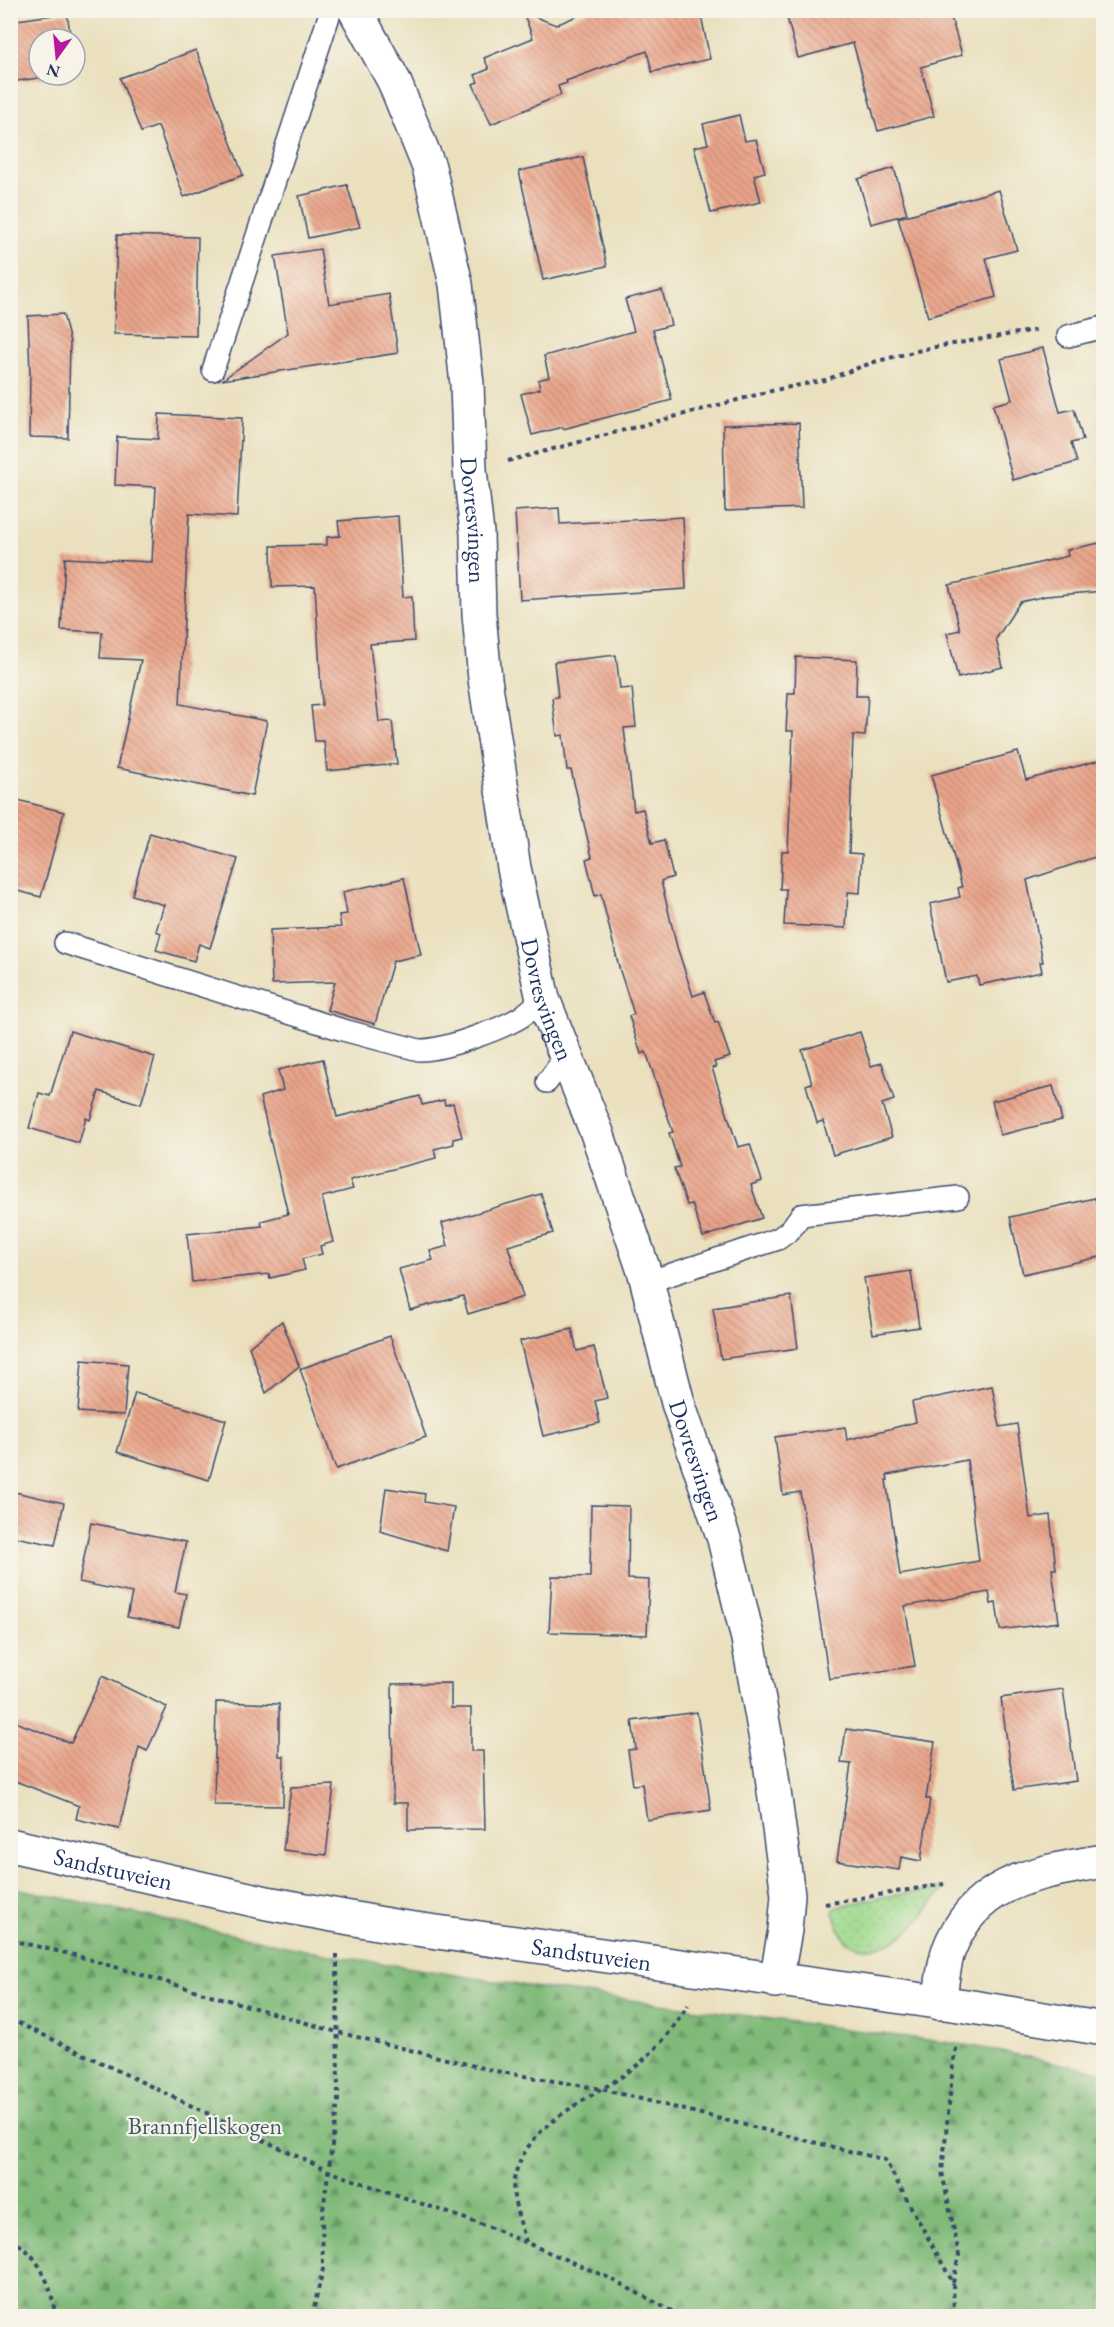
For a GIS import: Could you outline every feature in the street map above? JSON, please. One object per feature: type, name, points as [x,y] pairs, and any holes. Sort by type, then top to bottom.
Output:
[{"type":"street","name":"Dovresvingen","points":[[355,10],[394,81],[434,184],[456,284],[467,384],[470,470],[477,533],[479,614],[484,679],[514,868],[543,999],[597,1133],[648,1282],[678,1403],[724,1539],[750,1650],[770,1762],[788,1895],[785,1930],[776,1981]]},
{"type":"street","name":"Sandstuveien","points":[[10,1845],[338,1916],[475,1939],[952,2004],[1104,2030]]},
{"type":"street","points":[[952,2004],[945,1962],[957,1935],[969,1916],[984,1899],[1016,1880],[1041,1873],[1104,1862]]},
{"type":"lane","points":[[213,370],[331,10]]},
{"type":"lane","points":[[1068,336],[1104,327]]},
{"type":"lane","points":[[65,943],[343,1030],[419,1050],[432,1050],[497,1028],[521,1017],[543,999]]},
{"type":"lane","points":[[547,1082],[566,1056]]},
{"type":"lane","points":[[648,1282],[778,1239],[790,1230],[801,1215],[958,1197]]},
{"type":"path","points":[[470,470],[775,390],[825,380],[874,362],[929,348],[1034,330],[1060,331],[1068,336]]},
{"type":"path","points":[[823,1904],[973,1880],[997,1890]]},
{"type":"path","points":[[312,2316],[323,2269],[322,2217],[338,2102],[336,1978],[338,1916]]},
{"type":"path","points":[[10,1940],[74,1954],[337,2032],[495,2071],[601,2089],[885,2160],[953,2283]]},
{"type":"path","points":[[526,2243],[514,2195],[514,2175],[530,2145],[556,2116],[628,2072],[656,2049],[694,1994],[703,1970]]},
{"type":"path","points":[[952,2004],[953,2065],[942,2172],[958,2255],[953,2283],[954,2316]]},
{"type":"path","points":[[10,2019],[328,2171],[489,2227],[607,2277],[681,2316]]},
{"type":"path","points":[[10,2214],[13,2241],[33,2258],[45,2276],[53,2299],[55,2316]]},
{"type":"green space","name":"Brannfjellskogen","points":[[11,1887],[318,1953],[512,1984],[972,2046],[1103,2072],[1103,2316],[11,2316]]},
{"type":"green space","points":[[944,1888],[912,1927],[903,1935],[882,1946],[866,1948],[851,1944],[842,1935],[833,1913],[836,1907],[876,1898]]},
{"type":"building","points":[[591,10],[700,10],[710,59],[652,72],[647,51],[566,81],[567,83],[558,86],[561,95],[491,124],[473,84],[478,82],[475,75],[489,69],[484,58],[533,38],[523,12],[556,25]]},
{"type":"building","points":[[785,10],[949,10],[962,55],[921,67],[934,116],[878,131],[853,43],[798,58]]},
{"type":"building","points":[[67,13],[69,27],[27,27],[27,80],[10,82],[10,21]]},
{"type":"building","points":[[196,50],[243,175],[184,197],[158,126],[141,132],[120,78]]},
{"type":"building","points":[[739,115],[745,141],[756,139],[765,172],[754,175],[761,202],[711,213],[694,147],[708,144],[703,124]]},
{"type":"building","points":[[583,157],[607,266],[543,280],[519,171]]},
{"type":"building","points":[[894,168],[907,214],[871,224],[858,179]]},
{"type":"building","points":[[347,185],[360,227],[308,238],[299,196]]},
{"type":"building","points":[[999,190],[1017,250],[986,258],[996,297],[928,317],[898,218]]},
{"type":"building","points":[[117,235],[198,237],[196,336],[114,334]]},
{"type":"building","points":[[320,249],[329,304],[389,294],[398,353],[222,380],[288,333],[275,256]]},
{"type":"building","points":[[662,290],[671,325],[653,330],[672,400],[532,435],[521,394],[540,389],[538,380],[549,377],[544,356],[634,331],[625,299]]},
{"type":"building","points":[[63,314],[70,342],[68,438],[29,437],[28,316]]},
{"type":"building","points":[[1043,348],[1060,412],[1074,409],[1083,440],[1071,443],[1077,462],[1013,480],[993,405],[1012,400],[1001,359]]},
{"type":"building","points":[[159,414],[242,418],[237,517],[189,514],[180,704],[267,721],[252,796],[117,768],[141,660],[100,658],[102,632],[61,630],[65,558],[152,562],[156,487],[115,485],[117,437],[158,439]]},
{"type":"building","points":[[799,423],[802,508],[725,511],[723,425]]},
{"type":"building","points":[[559,508],[560,524],[683,517],[686,589],[520,600],[515,511]]},
{"type":"building","points":[[398,516],[403,597],[412,596],[414,641],[370,644],[379,722],[392,721],[397,764],[327,771],[324,741],[315,741],[311,706],[322,705],[315,586],[272,587],[271,546],[327,545],[327,537],[340,536],[338,521]]},
{"type":"building","points":[[1104,542],[1104,591],[1046,596],[1020,602],[996,639],[1003,667],[958,678],[947,633],[960,630],[949,585],[1068,556],[1067,550]]},
{"type":"building","points":[[616,655],[620,689],[632,688],[636,727],[624,728],[634,811],[643,809],[652,843],[664,840],[673,877],[661,881],[677,947],[693,996],[704,992],[715,1023],[718,1022],[730,1057],[714,1062],[716,1067],[712,1068],[738,1147],[750,1144],[762,1181],[751,1185],[762,1218],[703,1237],[692,1204],[687,1205],[674,1168],[680,1167],[669,1133],[673,1132],[646,1052],[641,1054],[629,1016],[634,1014],[620,971],[601,894],[595,896],[586,859],[592,857],[571,770],[567,770],[563,735],[557,736],[552,698],[558,697],[554,662]]},
{"type":"building","points":[[796,657],[857,660],[856,696],[868,696],[865,736],[853,735],[849,853],[862,854],[860,893],[848,892],[846,928],[784,925],[786,889],[780,889],[782,851],[788,851],[793,731],[786,731],[788,693],[795,693]]},
{"type":"building","points":[[1018,752],[1026,780],[1104,759],[1104,854],[1027,880],[1043,962],[1040,962],[1042,972],[979,985],[977,976],[946,982],[930,904],[960,897],[958,888],[962,887],[931,775]]},
{"type":"building","points":[[10,798],[64,812],[41,897],[10,889]]},
{"type":"building","points":[[150,833],[238,859],[210,948],[199,944],[194,961],[156,950],[161,933],[156,931],[164,905],[132,895]]},
{"type":"building","points":[[404,878],[421,955],[393,961],[375,1024],[327,1010],[335,982],[272,984],[270,930],[341,927],[339,915],[347,914],[343,892]]},
{"type":"building","points":[[70,1031],[155,1057],[141,1104],[99,1091],[90,1120],[86,1118],[79,1143],[29,1128],[39,1093],[50,1096]]},
{"type":"building","points":[[860,1032],[871,1066],[882,1063],[894,1100],[882,1104],[892,1137],[833,1155],[823,1121],[817,1123],[806,1085],[812,1083],[802,1050]]},
{"type":"building","points":[[323,1059],[337,1117],[420,1096],[422,1105],[444,1100],[445,1105],[453,1103],[462,1137],[453,1139],[454,1144],[434,1149],[436,1158],[350,1180],[353,1189],[322,1197],[333,1242],[320,1246],[322,1254],[302,1259],[305,1270],[270,1278],[269,1274],[192,1282],[187,1234],[262,1226],[261,1221],[288,1214],[260,1097],[283,1090],[278,1070]]},
{"type":"building","points":[[1053,1086],[1062,1120],[1000,1135],[992,1101]]},
{"type":"building","points":[[541,1194],[553,1233],[508,1246],[523,1297],[468,1314],[463,1296],[410,1310],[399,1269],[433,1260],[430,1251],[448,1246],[442,1223]]},
{"type":"building","points":[[1095,1198],[1104,1235],[1104,1256],[1023,1274],[1010,1217]]},
{"type":"building","points":[[911,1271],[919,1327],[873,1334],[864,1278]]},
{"type":"building","points":[[791,1296],[798,1348],[721,1359],[713,1308]]},
{"type":"building","points":[[282,1321],[299,1366],[266,1393],[249,1347]]},
{"type":"building","points":[[572,1329],[577,1351],[594,1347],[607,1398],[595,1401],[600,1423],[543,1436],[520,1341]]},
{"type":"building","points":[[390,1336],[426,1437],[336,1469],[300,1369]]},
{"type":"building","points":[[82,1360],[128,1364],[124,1415],[78,1412]]},
{"type":"building","points":[[992,1386],[1000,1427],[1017,1424],[1030,1518],[1050,1515],[1056,1569],[1052,1569],[1059,1622],[1000,1630],[996,1603],[991,1604],[989,1592],[905,1606],[915,1666],[829,1679],[800,1492],[783,1495],[775,1437],[845,1427],[847,1440],[916,1422],[912,1402]],"holes":[[[967,1460],[979,1561],[900,1575],[887,1475]]]},
{"type":"building","points":[[135,1393],[226,1420],[209,1480],[117,1452]]},
{"type":"building","points":[[386,1488],[425,1494],[424,1502],[454,1507],[447,1551],[380,1531]]},
{"type":"building","points":[[10,1491],[64,1503],[55,1545],[10,1536]]},
{"type":"building","points":[[591,1505],[629,1506],[628,1579],[649,1580],[647,1635],[549,1632],[552,1576],[590,1577]]},
{"type":"building","points":[[91,1523],[186,1542],[175,1592],[186,1594],[179,1627],[127,1617],[132,1593],[79,1582]]},
{"type":"building","points":[[102,1676],[167,1707],[147,1751],[139,1747],[119,1829],[76,1819],[79,1806],[10,1779],[10,1720],[71,1743]]},
{"type":"building","points":[[451,1683],[451,1708],[471,1708],[471,1751],[483,1751],[485,1829],[408,1830],[408,1803],[393,1803],[392,1684]]},
{"type":"building","points":[[1063,1689],[1076,1781],[1014,1790],[1001,1698]]},
{"type":"building","points":[[216,1702],[279,1704],[279,1756],[284,1756],[283,1806],[214,1805]]},
{"type":"building","points":[[697,1712],[711,1810],[647,1820],[642,1784],[633,1785],[628,1750],[636,1749],[632,1721]]},
{"type":"building","points":[[846,1729],[935,1742],[926,1799],[930,1799],[921,1861],[901,1857],[899,1870],[837,1861],[851,1764],[841,1763]]},
{"type":"building","points":[[334,1785],[326,1855],[283,1850],[291,1787]]}]
